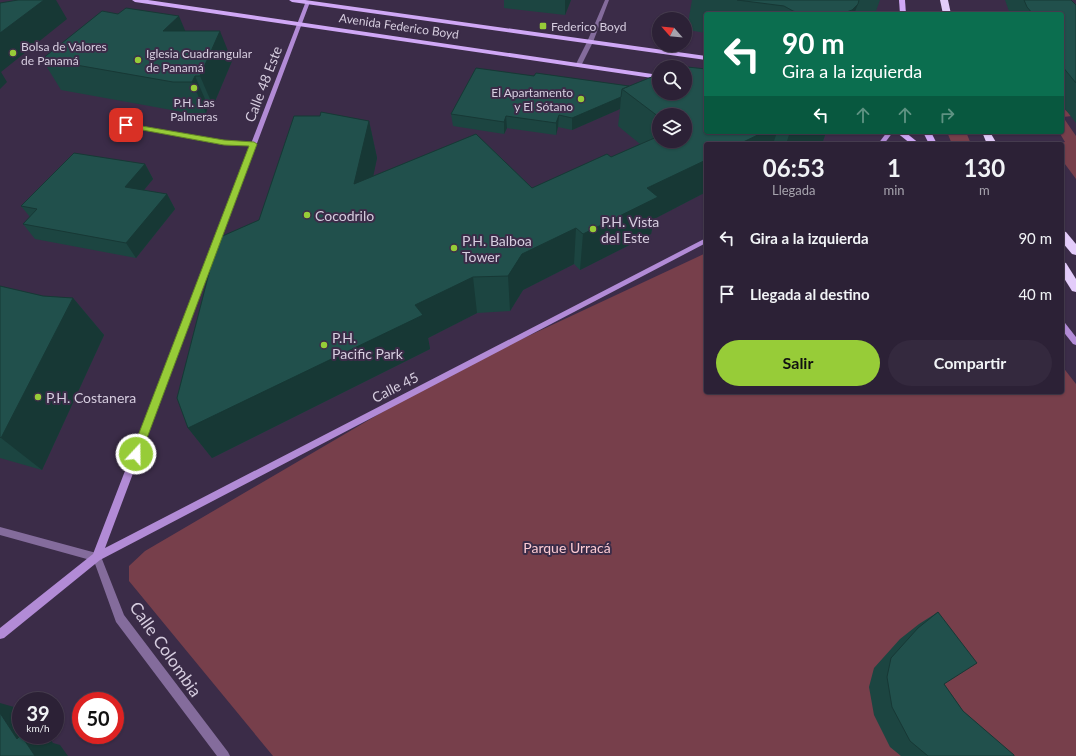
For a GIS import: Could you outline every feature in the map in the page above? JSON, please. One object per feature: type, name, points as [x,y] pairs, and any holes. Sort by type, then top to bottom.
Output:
[{"type":"highway","points":[[944,0],[946,12]]},
{"type":"highway","points":[[1064,237],[1076,251]]},
{"type":"highway","points":[[1064,269],[1076,288]]},
{"type":"main road","name":"Avenida Federico Boyd","points":[[134,0],[652,76]]},
{"type":"main road","name":"Avenida Federico Boyd","points":[[292,0],[309,1],[704,58]]},
{"type":"main road","points":[[902,0],[903,12]]},
{"type":"main road","name":"Calle 48 Este","points":[[96,557],[309,1]]},
{"type":"main road","points":[[882,142],[888,134]]},
{"type":"main road","points":[[903,134],[913,142]]},
{"type":"main road","name":"Calle 45","points":[[0,634],[96,557],[704,241]]},
{"type":"main road","points":[[1064,327],[1076,342]]},
{"type":"street","points":[[579,64],[590,42],[607,0]]},
{"type":"street","points":[[126,125],[224,142],[254,144]]},
{"type":"street","points":[[0,531],[96,557]]},
{"type":"street","name":"Calle Colombia","points":[[96,557],[120,618],[224,756]]},
{"type":"green space","points":[[1064,109],[1072,116],[1064,117]]},
{"type":"green space","points":[[1064,118],[1076,136],[1076,179],[1064,163],[1065,142],[1060,134],[1064,134]]},
{"type":"green space","points":[[948,134],[967,134],[970,142],[951,142]]},
{"type":"green space","name":"Parque Urracá","points":[[704,254],[704,394],[1064,394],[1064,369],[1076,384],[1076,756],[273,756],[129,581],[129,566],[145,551],[449,373]]},
{"type":"building","points":[[18,0],[44,0],[0,33],[0,3]]},
{"type":"building","points":[[737,0],[859,0],[858,4],[852,10],[846,12],[797,12],[784,6]]},
{"type":"building","points":[[1024,0],[1071,0],[1076,5],[1076,83],[1064,68],[1064,12],[1031,12]]},
{"type":"building","points":[[126,8],[179,16],[163,31],[220,31],[200,76],[195,76],[192,82],[173,82],[42,59],[102,11],[118,14]]},
{"type":"building","points":[[476,68],[534,76],[536,73],[629,86],[622,89],[621,97],[572,118],[559,115],[556,123],[506,116],[504,122],[451,114]]},
{"type":"building","points":[[692,68],[704,69],[704,134],[760,134],[743,142],[704,142],[704,161],[647,188],[658,197],[583,234],[576,228],[522,254],[508,276],[473,277],[415,305],[423,315],[188,428],[177,398],[218,238],[259,220],[294,116],[320,116],[321,112],[369,121],[354,184],[476,134],[532,188],[607,154],[611,157],[652,139],[652,148],[692,148],[692,108],[652,108],[652,112],[622,89],[652,77],[652,100],[692,100]]},
{"type":"building","points":[[74,153],[145,164],[125,187],[167,194],[126,243],[23,224],[37,209],[21,206]]},
{"type":"building","points":[[0,286],[43,296],[73,298],[1,438],[0,437]]},
{"type":"building","points":[[938,612],[977,663],[944,684],[963,711],[1014,756],[928,756],[910,741],[892,707],[887,677],[891,658],[918,628]]},
{"type":"building","points":[[0,713],[12,731],[12,744],[27,744],[35,756],[0,756]]},
{"type":"place","name":"Federico Boyd","points":[[543,26]]},
{"type":"place","name":"Bolsa de Valores de Panamá","points":[[13,53]]},
{"type":"place","name":"Iglesia Cuadrangular de Panamá","points":[[138,60]]},
{"type":"place","name":"P.H. Las Palmeras","points":[[194,88]]},
{"type":"place","name":"El Apartamento y El Sótano","points":[[581,99]]},
{"type":"place","name":"Cocodrilo","points":[[307,215]]},
{"type":"place","name":"P.H. Vista del Este","points":[[593,229]]},
{"type":"place","name":"P.H. Balboa Tower","points":[[454,248]]},
{"type":"place","name":"P.H. Pacific Park","points":[[324,345]]},
{"type":"place","name":"P.H. Costanera","points":[[38,397]]},
{"type":"route","points":[[126,125],[224,142],[254,144],[136,454]]}]
